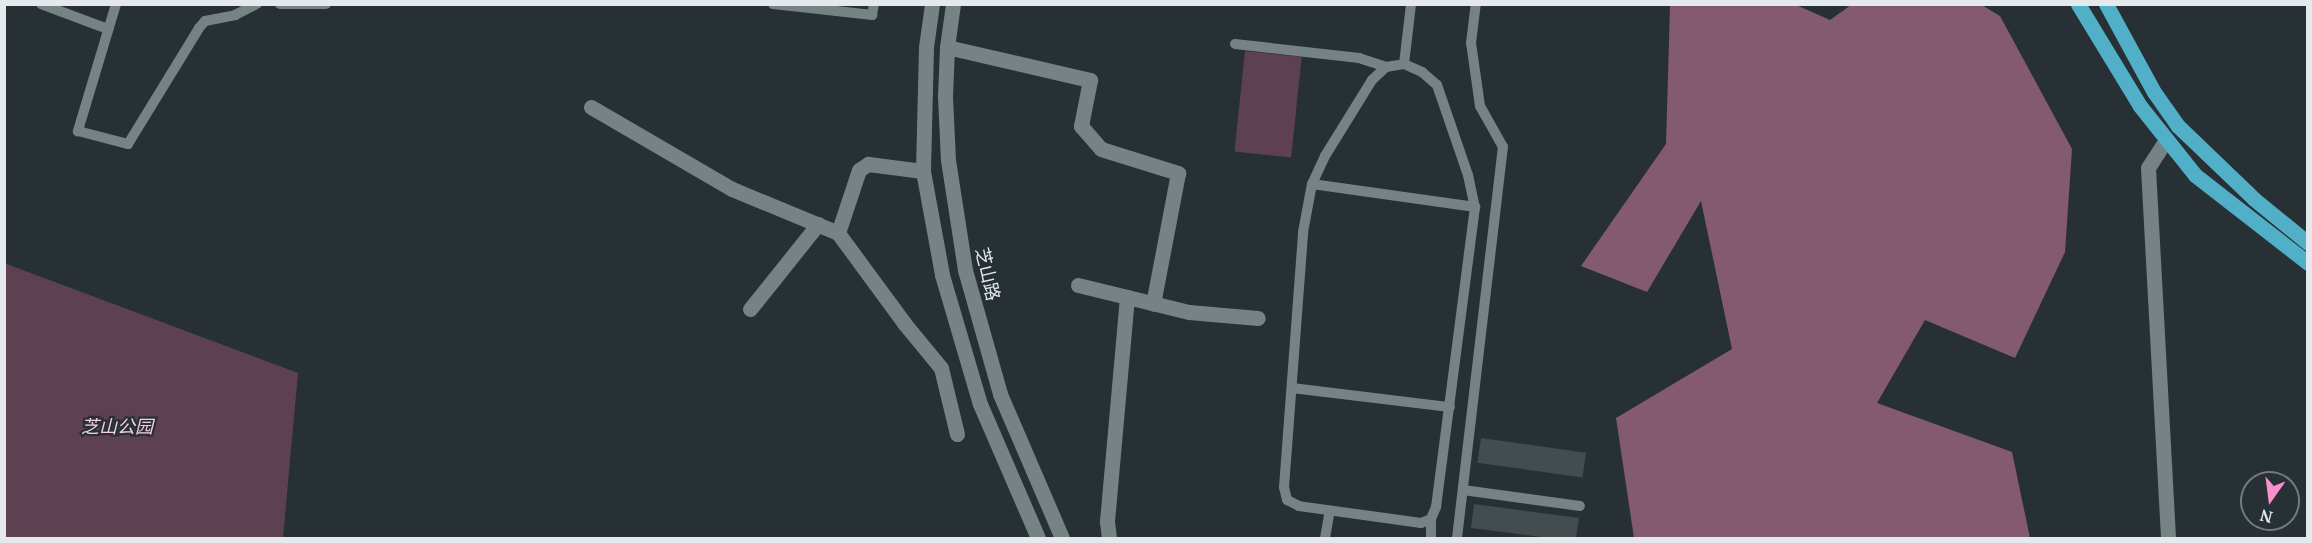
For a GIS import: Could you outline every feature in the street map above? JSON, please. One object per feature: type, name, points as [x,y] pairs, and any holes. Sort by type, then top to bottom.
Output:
[{"type":"main road","points":[[2078,4],[2140,106],[2195,175],[2307,263]]},
{"type":"main road","points":[[2106,4],[2154,92],[2178,126],[2254,199],[2307,243]]},
{"type":"street","points":[[932,4],[926,47],[923,171],[942,275],[980,404],[1038,538]]},
{"type":"street","name":"芝山路","points":[[953,4],[947,47],[945,97],[948,160],[965,270],[1000,394],[1062,538]]},
{"type":"street","points":[[947,47],[1090,80],[1081,126],[1101,149],[1178,173],[1153,304]]},
{"type":"street","points":[[591,107],[732,189],[838,233],[904,323],[941,368],[957,434]]},
{"type":"street","points":[[2166,141],[2148,168],[2168,538]]},
{"type":"street","points":[[838,233],[859,170],[868,164],[923,171]]},
{"type":"street","points":[[750,309],[818,224]]},
{"type":"street","points":[[1078,285],[1189,312],[1258,318]]},
{"type":"street","points":[[1109,538],[1107,521],[1127,297]]},
{"type":"lane","points":[[41,4],[108,28]]},
{"type":"lane","points":[[116,4],[78,131],[128,144],[205,21],[235,15],[257,4]]},
{"type":"lane","points":[[280,4],[326,4]]},
{"type":"lane","points":[[773,4],[872,15],[874,4]]},
{"type":"lane","points":[[1404,63],[1411,4]]},
{"type":"lane","points":[[1457,538],[1503,147],[1480,106],[1471,42],[1476,4]]},
{"type":"lane","points":[[1235,44],[1359,58],[1386,67],[1404,63],[1422,72],[1437,86],[1468,175],[1475,207],[1436,507],[1431,519],[1431,538]]},
{"type":"lane","points":[[1386,67],[1366,89],[1325,156],[1312,184],[1303,232],[1284,487],[1287,500],[1299,506],[1421,523],[1431,519]]},
{"type":"lane","points":[[1312,184],[1475,207]]},
{"type":"lane","points":[[1292,388],[1449,407]]},
{"type":"lane","points":[[1463,490],[1580,506]]},
{"type":"lane","points":[[1326,538],[1329,511]]},
{"type":"green space","points":[[1245,51],[1302,57],[1291,157],[1234,151]]},
{"type":"green space","name":"芝山公园","points":[[4,263],[298,373],[283,538],[5,538]]},
{"type":"shaded area","points":[[1980,4],[2000,16],[2072,149],[2065,252],[2015,358],[1925,320],[1877,403],[2012,452],[2030,538],[1634,538],[1616,418],[1732,349],[1701,201],[1647,292],[1581,266],[1666,144],[1670,5],[1796,5],[1830,20],[1851,5]]},
{"type":"building","points":[[1481,438],[1586,453],[1582,478],[1478,463]]},
{"type":"building","points":[[1474,504],[1579,518],[1576,538],[1549,538],[1471,528]]}]
